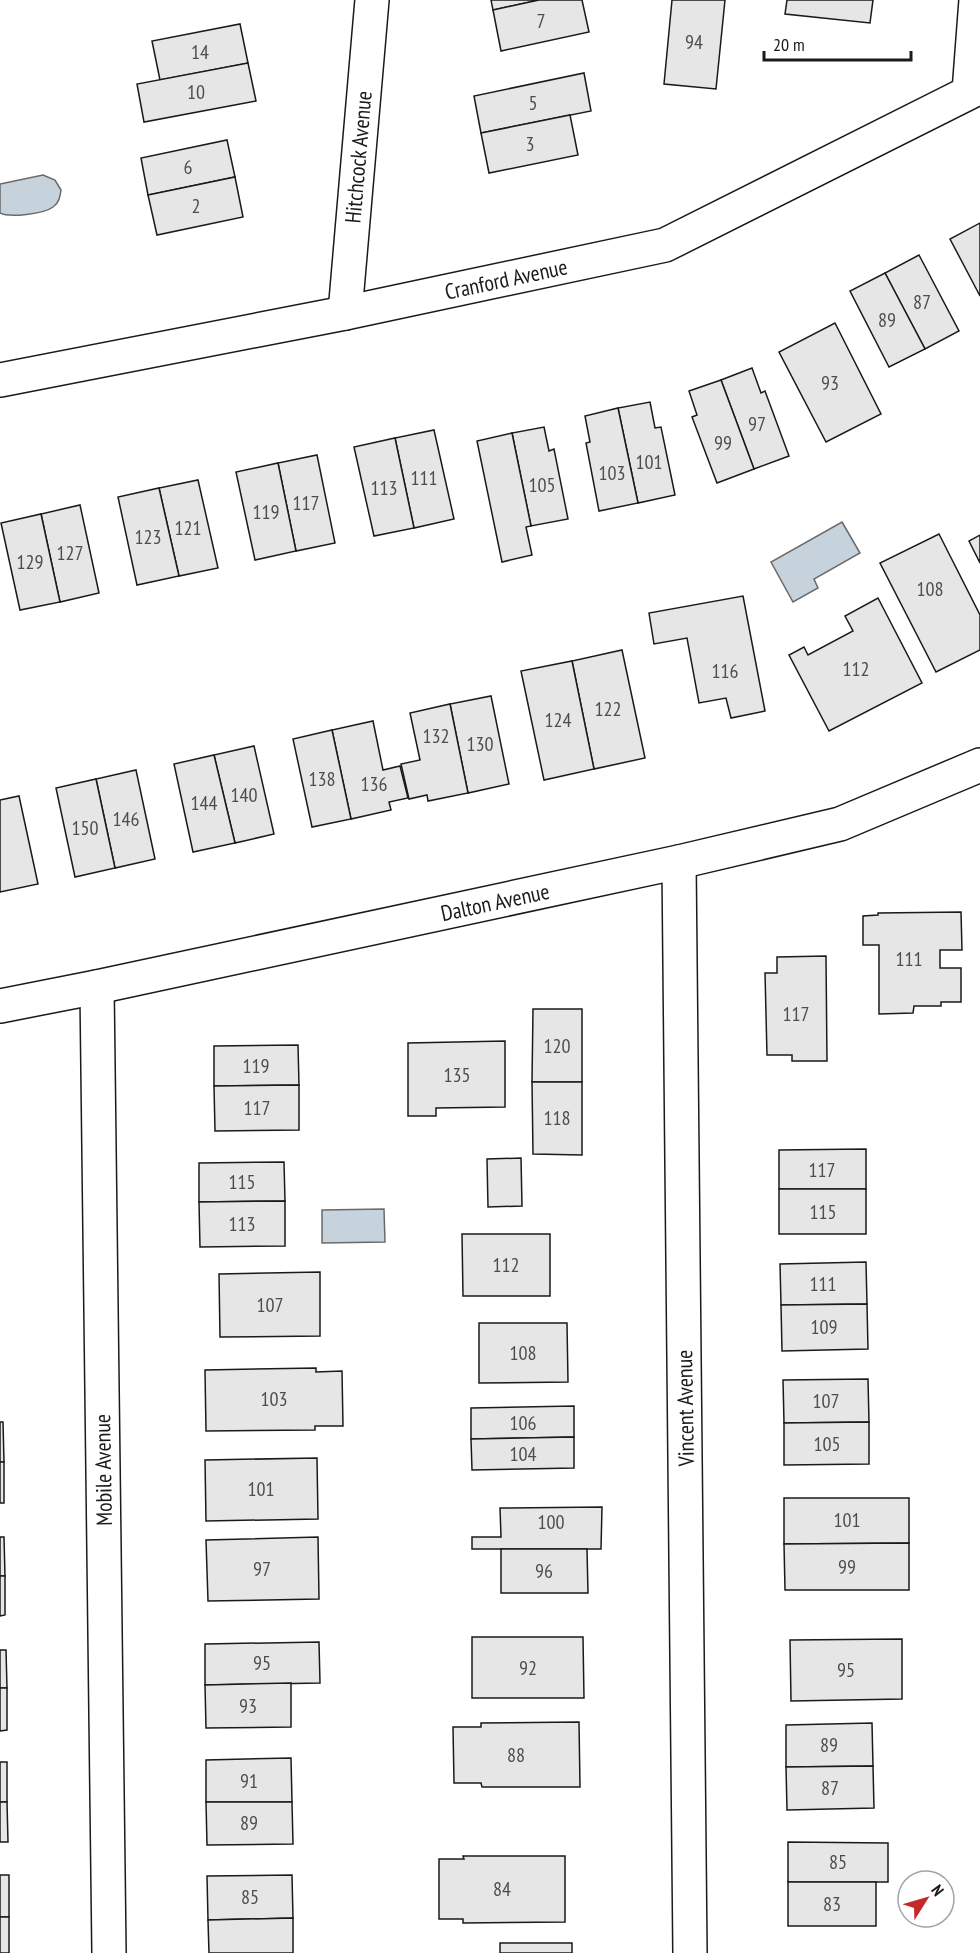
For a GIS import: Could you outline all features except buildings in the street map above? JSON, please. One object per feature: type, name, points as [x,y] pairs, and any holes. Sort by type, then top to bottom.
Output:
[{"type":"street","name":"Hitchcock Avenue","points":[[345,314],[372,0]]},
{"type":"street","points":[[974,90],[976,0]]},
{"type":"street","name":"Cranford Avenue","points":[[0,380],[345,314],[665,245],[974,90]]},
{"type":"street","name":"Dalton Avenue","points":[[0,1006],[679,862],[840,824],[980,765]]},
{"type":"street","name":"Vincent Avenue","points":[[679,862],[690,1953]]},
{"type":"street","name":"Mobile Avenue","points":[[97,987],[109,1953]]},
{"type":"shaded area","points":[[43,175],[55,180],[61,190],[59,200],[55,205],[42,212],[11,215],[0,213],[0,184]]},
{"type":"shaded area","points":[[842,522],[860,553],[814,579],[818,588],[793,602],[771,562]]},
{"type":"shaded area","points":[[384,1209],[385,1242],[322,1243],[322,1210]]}]
